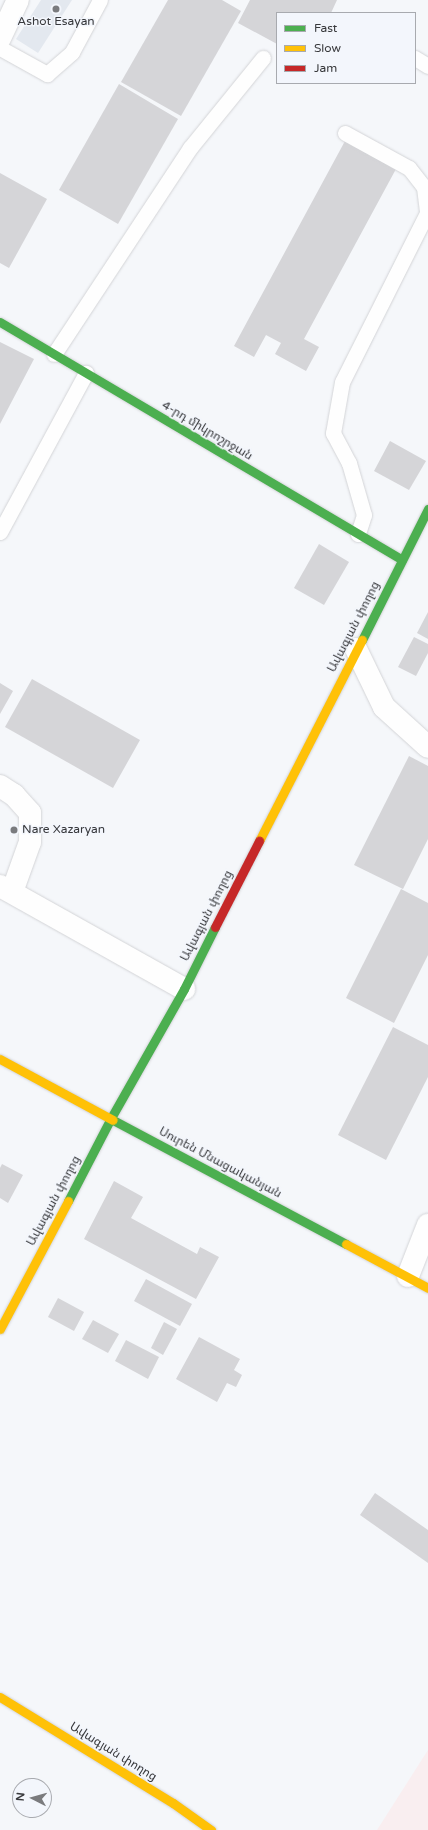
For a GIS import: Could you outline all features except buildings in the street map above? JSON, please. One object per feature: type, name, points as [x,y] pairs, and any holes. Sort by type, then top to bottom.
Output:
[{"type":"street","points":[[0,38],[18,0]]},
{"type":"street","name":"4-րդ միկրոշրջան","points":[[0,322],[402,560]]},
{"type":"street","name":"Ավագյան փողոց","points":[[0,1329],[111,1118],[184,989],[428,510]]},
{"type":"street","points":[[356,649],[384,707],[428,747]]},
{"type":"street","points":[[0,786],[14,795],[30,813],[30,842],[6,889],[184,989]]},
{"type":"street","name":"Սուրեն Մնացականյան","points":[[0,1059],[428,1288]]},
{"type":"street","points":[[408,1276],[428,1225]]},
{"type":"street","points":[[408,1276],[428,1261]]},
{"type":"street","name":"Ավագյան փողոց","points":[[0,1697],[173,1803],[211,1830]]},
{"type":"lane","points":[[0,48],[47,74],[72,52],[100,0]]},
{"type":"lane","points":[[54,354],[190,148],[263,58]]},
{"type":"lane","points":[[416,59],[428,66]]},
{"type":"lane","points":[[345,133],[409,168],[426,185],[427,214],[342,382],[333,434],[349,463],[364,515],[358,534]]},
{"type":"lane","points":[[0,532],[86,373]]},
{"type":"shaded area","points":[[41,0],[72,0],[38,53],[16,39]]},
{"type":"shaded area","points":[[428,1750],[428,1830],[377,1830]]},
{"type":"traffic: fast","points":[[0,322],[402,560]]},
{"type":"traffic: fast","points":[[362,640],[428,509]]},
{"type":"traffic: fast","points":[[68,1201],[111,1118],[184,989],[215,927]]},
{"type":"traffic: fast","points":[[113,1120],[346,1244]]},
{"type":"traffic: slow","points":[[259,841],[362,640]]},
{"type":"traffic: slow","points":[[0,1059],[113,1120]]},
{"type":"traffic: slow","points":[[0,1329],[68,1201]]},
{"type":"traffic: slow","points":[[346,1244],[428,1288]]},
{"type":"traffic: slow","points":[[0,1697],[173,1803],[211,1830]]},
{"type":"traffic: jam","points":[[215,927],[259,841]]},
{"type":"place","name":"Ashot Esayan","points":[[56,9]]},
{"type":"place","name":"Nare Xazaryan","points":[[14,830]]}]
